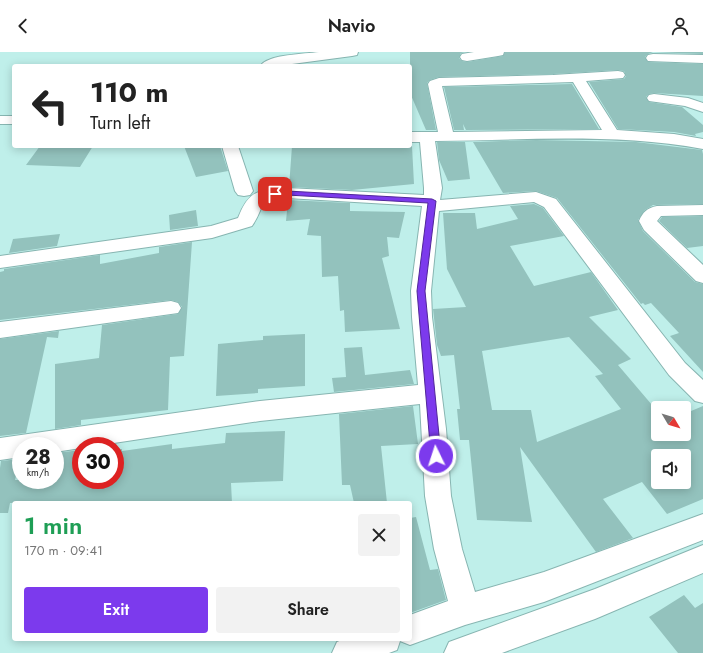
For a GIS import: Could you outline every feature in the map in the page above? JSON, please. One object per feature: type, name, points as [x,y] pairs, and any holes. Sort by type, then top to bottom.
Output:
[{"type":"street","points":[[469,80],[464,54],[498,52]]},
{"type":"street","points":[[271,64],[277,61],[357,54]]},
{"type":"street","points":[[653,58],[703,59]]},
{"type":"street","points":[[466,610],[448,549],[438,496],[434,429],[421,291],[432,204],[433,188],[428,137],[435,84],[442,81],[577,78],[618,75]]},
{"type":"street","points":[[577,78],[612,134]]},
{"type":"street","points":[[654,98],[688,102],[703,108]]},
{"type":"street","points":[[0,120],[12,120]]},
{"type":"street","points":[[428,137],[612,134],[674,139],[703,144]]},
{"type":"street","points":[[231,148],[244,191]]},
{"type":"street","points":[[0,262],[212,232],[246,222],[253,202],[263,194],[287,193],[432,204],[536,198],[550,203],[676,369],[703,394]]},
{"type":"street","points":[[703,210],[657,211],[651,215],[648,221],[650,226],[703,276]]},
{"type":"street","points":[[0,330],[171,308]]},
{"type":"street","points":[[64,440],[260,411],[430,393]]},
{"type":"street","points":[[0,449],[12,447]]},
{"type":"street","points":[[412,629],[466,610],[544,587],[703,526]]},
{"type":"street","points":[[460,653],[646,584],[703,559]]},
{"type":"street","points":[[544,587],[562,616]]},
{"type":"street","points":[[348,653],[381,641]]},
{"type":"building","points":[[410,52],[465,52],[461,53],[459,58],[462,61],[467,62],[503,56],[505,52],[653,52],[645,57],[648,62],[703,64],[703,96],[654,93],[649,94],[646,97],[649,102],[682,107],[703,125],[703,132],[695,134],[696,136],[674,132],[618,129],[589,82],[624,79],[626,76],[624,71],[618,70],[553,74],[439,77],[430,80],[427,83],[436,130],[426,130],[412,98],[412,64],[410,64]]},
{"type":"building","points":[[653,52],[703,52],[703,54]]},
{"type":"building","points":[[572,84],[599,129],[466,130],[463,124],[464,130],[454,130],[444,87]]},
{"type":"building","points":[[536,140],[636,142],[702,150],[703,204],[653,205],[645,210],[638,220],[643,231],[695,282],[703,284],[703,372],[670,336],[679,333],[651,303],[645,305],[643,303],[641,304],[557,198],[536,191],[503,193],[473,142]]},
{"type":"building","points":[[437,142],[465,142],[470,179],[448,181],[439,160]]},
{"type":"building","points":[[412,146],[414,184],[352,190],[289,187],[292,148],[412,148]]},
{"type":"building","points":[[39,148],[92,148],[80,167],[26,165]]},
{"type":"building","points":[[185,148],[221,148],[228,171],[196,177]]},
{"type":"building","points":[[288,200],[350,203],[350,211],[405,212],[399,238],[387,237],[389,256],[382,258],[400,329],[345,332],[344,310],[340,311],[338,276],[322,277],[321,236],[307,235],[310,219],[286,221]]},
{"type":"building","points":[[534,204],[543,208],[564,236],[510,246],[534,286],[591,272],[618,310],[589,317],[631,359],[618,365],[651,404],[651,441],[691,441],[691,411],[703,406],[703,499],[667,514],[642,482],[603,499],[633,538],[596,552],[520,447],[532,522],[477,520],[469,440],[460,440],[457,409],[460,409],[454,355],[441,356],[437,345],[433,309],[466,307],[447,269],[443,213],[475,213],[477,229],[518,219],[510,206]],"holes":[[[569,337],[603,374],[595,376],[621,409],[537,442],[531,410],[492,410],[482,351]]]},
{"type":"building","points":[[196,210],[198,226],[170,230],[169,215]]},
{"type":"building","points":[[703,216],[703,246],[687,248],[659,221],[662,217]]},
{"type":"building","points":[[60,234],[57,246],[9,253],[13,239]]},
{"type":"building","points":[[192,242],[184,356],[170,357],[168,410],[81,420],[81,425],[55,429],[55,364],[99,358],[102,325],[178,314],[182,307],[178,302],[171,300],[0,320],[0,272],[4,271],[4,269],[100,255],[100,264],[159,253],[159,247]]},
{"type":"building","points":[[59,331],[58,338],[47,337],[26,433],[0,436],[0,339]]},
{"type":"building","points":[[305,334],[305,386],[258,389],[258,393],[216,396],[218,344],[263,340],[263,336]]},
{"type":"building","points":[[362,347],[365,375],[410,370],[414,384],[334,392],[332,378],[346,377],[344,348]]},
{"type":"building","points":[[413,406],[418,444],[381,446],[387,501],[354,501],[350,485],[342,485],[339,414]]},
{"type":"building","points":[[285,431],[283,481],[231,483],[232,501],[12,501],[12,503],[10,503],[8,513],[0,513],[1,461],[12,460],[12,489],[64,489],[64,452],[72,451],[72,489],[124,489],[124,451],[172,444],[172,449],[225,443],[226,433]]},
{"type":"building","points":[[416,517],[430,570],[438,569],[446,600],[412,612],[412,518]]},
{"type":"building","points":[[684,595],[695,608],[703,603],[703,653],[678,653],[649,617]]},
{"type":"route","points":[[275,194],[287,193],[432,201],[421,291],[422,317],[436,456]]}]
